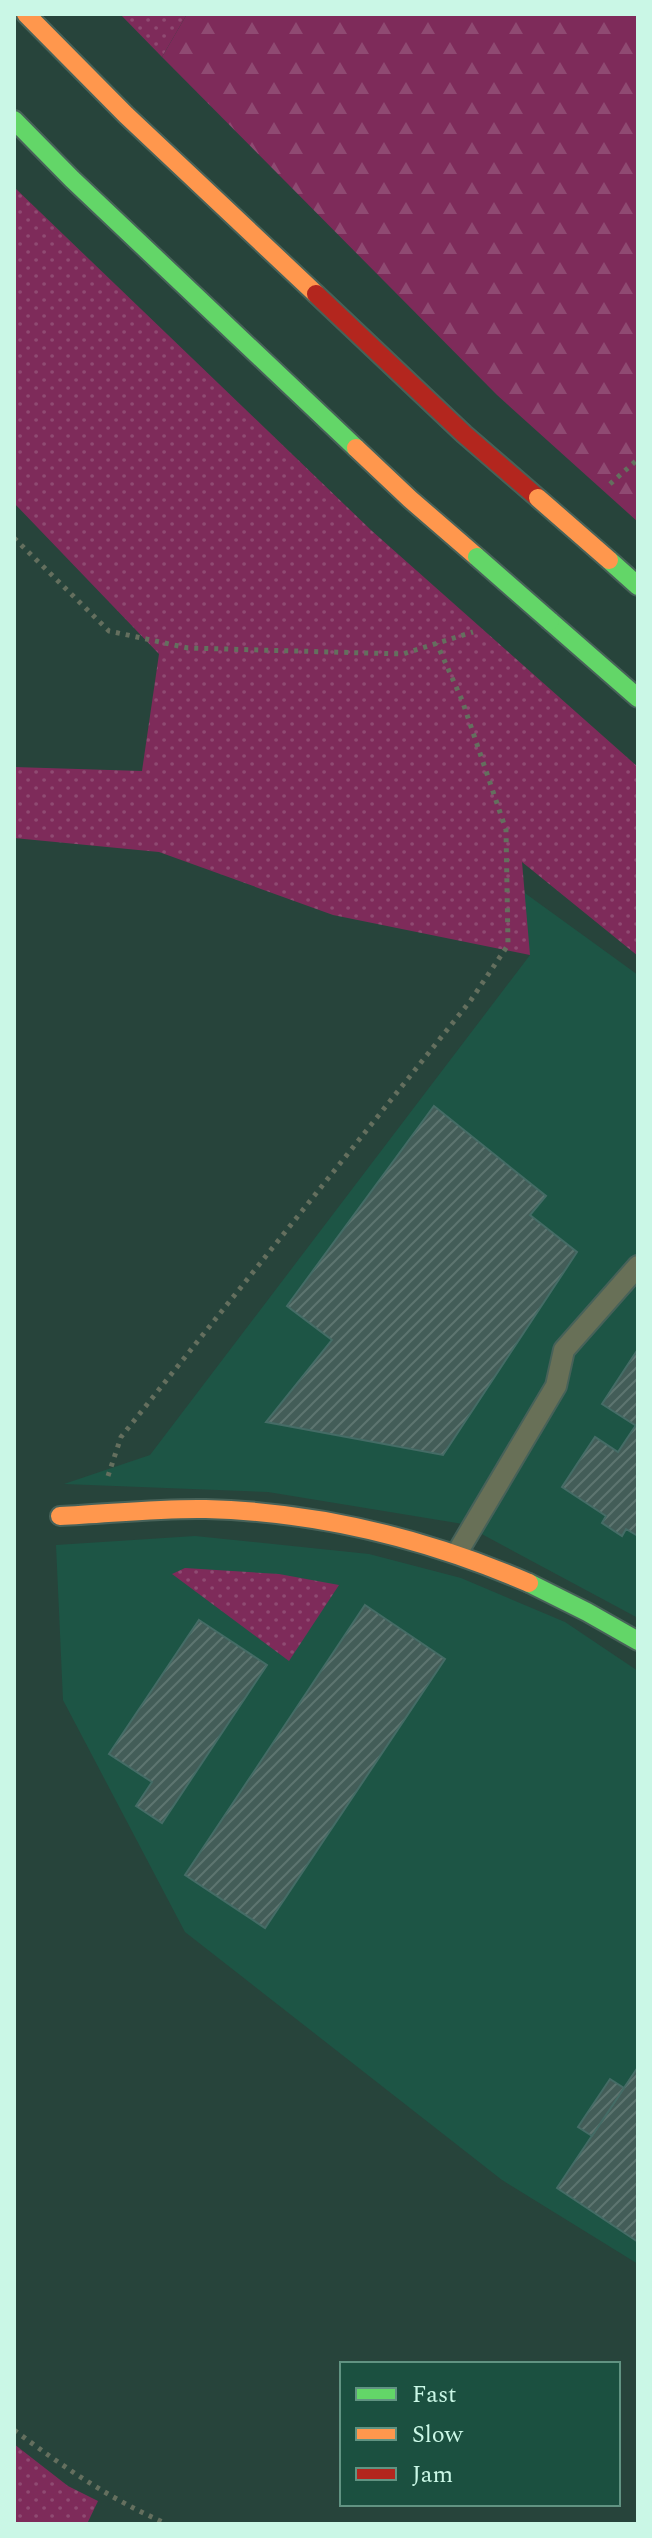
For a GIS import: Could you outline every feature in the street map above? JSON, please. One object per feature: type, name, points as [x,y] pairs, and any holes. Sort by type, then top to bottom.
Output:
[{"type":"main road","points":[[26,14],[138,126],[464,434],[638,586]]},
{"type":"main road","points":[[14,120],[72,179],[410,499],[638,698]]},
{"type":"main road","points":[[60,1516],[206,1509],[308,1516],[406,1536],[493,1565],[562,1596],[638,1641]]},
{"type":"lane","points":[[457,1553],[556,1386],[564,1350],[638,1266]]},
{"type":"path","points":[[610,484],[638,459]]},
{"type":"path","points":[[14,538],[109,631],[188,648],[403,654],[473,632]]},
{"type":"path","points":[[95,1514],[121,1437],[471,1000],[508,945],[506,830],[462,700],[437,644]]},
{"type":"path","points":[[14,2430],[75,2475],[125,2506],[167,2524]]},
{"type":"shaded area","points":[[511,883],[638,975],[638,1618],[463,1524],[268,1492],[64,1484],[150,1455],[530,955]]},
{"type":"shaded area","points":[[195,1536],[369,1554],[461,1578],[565,1622],[638,1671],[638,2264],[502,2180],[185,1932],[63,1700],[56,1545]]},
{"type":"green space","points":[[120,14],[187,14],[162,57]]},
{"type":"green space","points":[[187,14],[638,14],[638,522],[497,395],[162,57]]},
{"type":"green space","points":[[14,187],[372,531],[638,767],[638,956],[522,862],[530,955],[333,915],[159,852],[14,838],[14,767],[142,771],[159,654],[14,503]]},
{"type":"green space","points":[[185,1568],[279,1574],[339,1585],[289,1661],[172,1574]]},
{"type":"green space","points":[[14,2444],[68,2486],[98,2501],[87,2524],[14,2524]]},
{"type":"building","points":[[434,1106],[546,1196],[530,1215],[577,1252],[443,1455],[266,1422],[332,1340],[287,1306]]},
{"type":"building","points":[[638,1349],[638,1427],[602,1404]]},
{"type":"building","points":[[636,1425],[638,1536],[626,1529],[622,1536],[602,1523],[606,1516],[562,1487],[595,1437],[618,1452]]},
{"type":"building","points":[[365,1605],[445,1659],[265,1928],[185,1875]]},
{"type":"building","points":[[199,1620],[267,1665],[162,1823],[136,1806],[152,1782],[109,1754]]},
{"type":"building","points":[[638,2067],[638,2242],[557,2188]]},
{"type":"building","points":[[610,2079],[624,2088],[592,2136],[578,2127]]},
{"type":"traffic: fast","points":[[14,120],[72,179],[356,448]]},
{"type":"traffic: fast","points":[[477,557],[550,621]]},
{"type":"traffic: fast","points":[[609,560],[638,586]]},
{"type":"traffic: fast","points":[[550,621],[638,698]]},
{"type":"traffic: fast","points":[[529,1583],[638,1641]]},
{"type":"traffic: slow","points":[[26,14],[126,115],[316,294]]},
{"type":"traffic: slow","points":[[356,448],[477,557]]},
{"type":"traffic: slow","points":[[538,498],[609,560]]},
{"type":"traffic: slow","points":[[60,1516],[188,1509],[290,1516],[371,1530],[411,1541],[529,1583]]},
{"type":"traffic: jam","points":[[316,294],[464,434],[538,498]]}]
